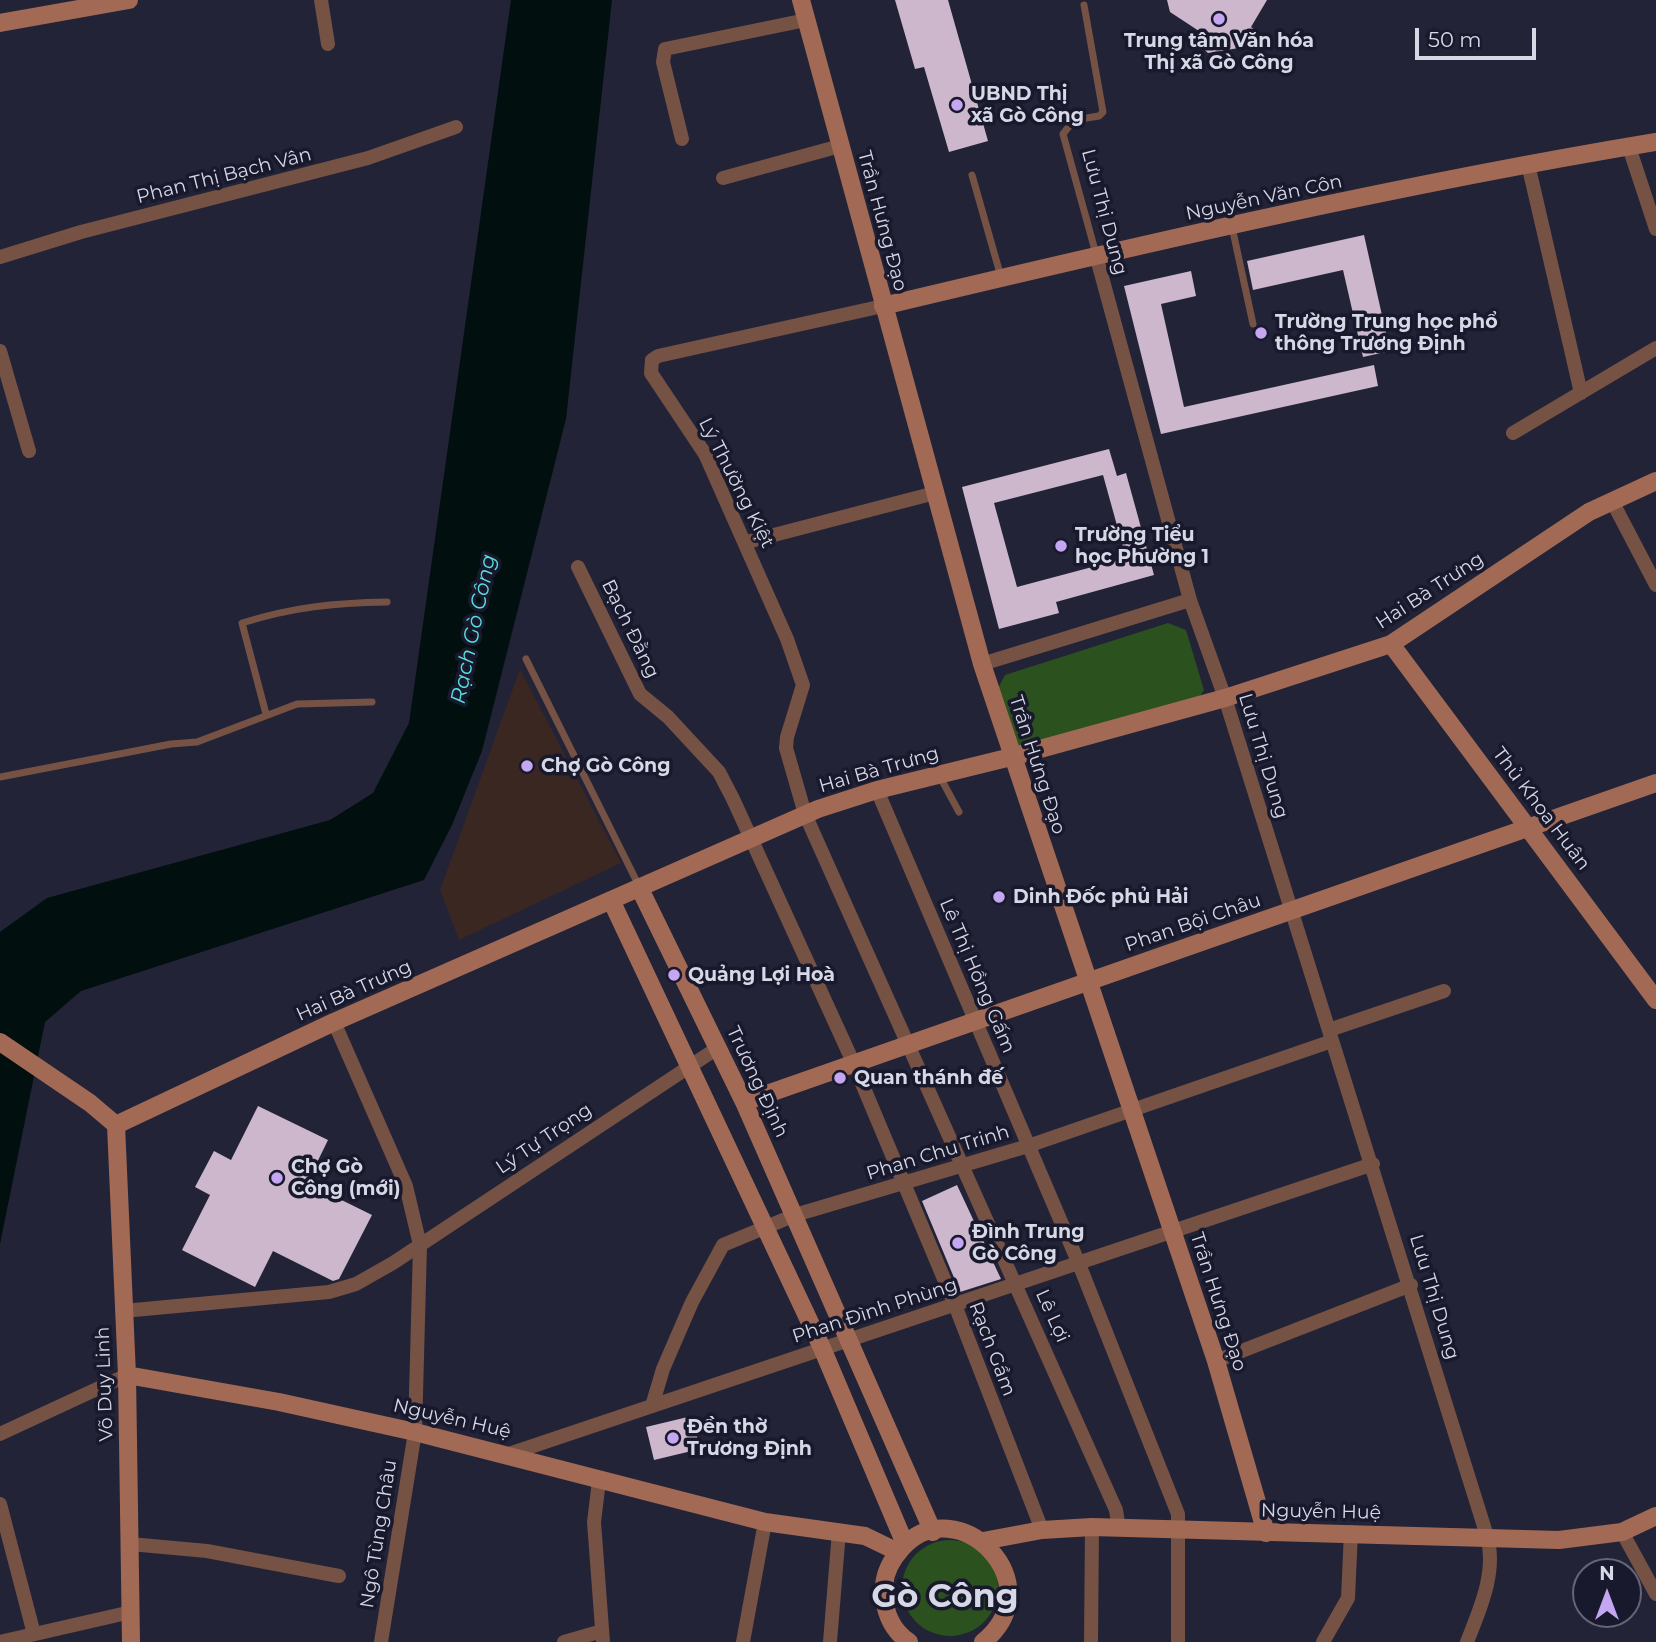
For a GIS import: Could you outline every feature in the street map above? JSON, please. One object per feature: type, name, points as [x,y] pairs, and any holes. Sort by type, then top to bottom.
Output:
[{"type":"street","points":[[0,23],[129,0]]},
{"type":"street","points":[[321,0],[328,44]]},
{"type":"street","name":"Trần Hưng Đạo","points":[[801,0],[982,664],[1011,757],[1216,1361],[1262,1511],[1266,1533]]},
{"type":"street","points":[[681,139],[663,62],[665,50],[806,20]]},
{"type":"street","name":"Phan Thị Bạch Vân","points":[[0,257],[94,229],[357,162],[456,127]]},
{"type":"street","name":"Nguyễn Văn Côn","points":[[883,306],[1096,255],[1528,163],[1656,142]]},
{"type":"street","points":[[723,178],[840,146]]},
{"type":"street","points":[[1629,147],[1656,229]]},
{"type":"street","points":[[1528,163],[1581,393]]},
{"type":"street","name":"Lưu Thị Dung","points":[[1096,255],[1190,600],[1225,698],[1373,1164],[1487,1536],[1491,1551],[1488,1580],[1467,1642]]},
{"type":"street","name":"Lý Thường Kiệt","points":[[806,814],[786,748],[803,685],[747,542],[705,454],[655,382],[650,367],[652,360],[769,329],[883,306]]},
{"type":"street","points":[[1513,433],[1656,348]]},
{"type":"street","points":[[0,351],[29,451]]},
{"type":"street","name":"Hai Bà Trưng","points":[[116,1125],[334,1022],[806,814],[877,790],[1011,757],[1225,698],[1391,644],[1572,522],[1656,481]]},
{"type":"street","points":[[747,542],[935,493]]},
{"type":"street","points":[[1612,501],[1656,585]]},
{"type":"street","name":"Bạch Đằng","points":[[578,567],[640,694],[668,717],[719,772],[750,838]]},
{"type":"street","points":[[982,664],[1190,600]]},
{"type":"street","name":"Thủ Khoa Huân","points":[[1391,644],[1656,1000]]},
{"type":"street","name":"Phan Bội Châu","points":[[744,1102],[1656,783]]},
{"type":"street","name":"Lê Thị Hồng Gấm","points":[[877,790],[1079,1264],[1178,1514],[1178,1642]]},
{"type":"street","name":"Lê Lợi","points":[[806,814],[1116,1510],[1119,1529]]},
{"type":"street","name":"Rạch Gầm","points":[[750,838],[853,1062],[955,1305],[1042,1530]]},
{"type":"street","name":"Trương Định","points":[[639,887],[719,1047],[933,1532]]},
{"type":"street","points":[[611,900],[822,1348],[902,1548]]},
{"type":"street","name":"Phan Chu Trinh","points":[[652,1406],[663,1369],[717,1251],[723,1245],[795,1215],[1028,1146],[1131,1111],[1444,991]]},
{"type":"street","points":[[334,1022],[406,1186],[420,1245],[415,1432]]},
{"type":"street","points":[[0,1042],[90,1103],[116,1125]]},
{"type":"street","name":"Lý Tự Trọng","points":[[123,1311],[329,1292],[356,1284],[420,1245],[719,1047]]},
{"type":"street","name":"Võ Duy Linh","points":[[116,1125],[127,1375],[131,1642]]},
{"type":"street","name":"Phan Đình Phùng","points":[[509,1454],[1373,1164]]},
{"type":"street","points":[[1216,1361],[1411,1285]]},
{"type":"street","points":[[0,1434],[127,1375]]},
{"type":"street","name":"Nguyễn Huệ","points":[[127,1375],[279,1402],[415,1432],[509,1454],[599,1481],[765,1522],[839,1531],[902,1548]]},
{"type":"street","name":"Ngô Tùng Châu","points":[[381,1642],[415,1432]]},
{"type":"street","points":[[564,1642],[603,1636],[594,1522],[599,1481]]},
{"type":"street","points":[[0,1504],[34,1634]]},
{"type":"street","name":"Nguyễn Huệ","points":[[983,1542],[1042,1530],[1092,1527],[1266,1533],[1351,1532],[1559,1540],[1622,1532],[1656,1516]]},
{"type":"street","points":[[743,1642],[765,1522]]},
{"type":"street","points":[[1091,1642],[1092,1527]]},
{"type":"street","points":[[830,1642],[839,1531]]},
{"type":"street","points":[[909,1642],[889,1619],[883,1600],[884,1579],[902,1548],[933,1532],[964,1532],[983,1542],[1002,1566],[1009,1595],[1004,1616],[994,1633],[984,1642]]},
{"type":"street","points":[[1323,1642],[1346,1606],[1351,1532]]},
{"type":"street","points":[[1622,1532],[1656,1594]]},
{"type":"street","points":[[130,1544],[207,1551],[339,1576]]},
{"type":"street","points":[[0,1642],[131,1612]]},
{"type":"lane","name":"Lưu Thị Dung","points":[[1084,5],[1103,112],[1099,116],[1074,120],[1063,134],[1096,255]]},
{"type":"lane","points":[[972,175],[1001,278]]},
{"type":"lane","points":[[1232,226],[1252,324]]},
{"type":"lane","points":[[266,714],[242,623],[278,611],[320,604],[387,602]]},
{"type":"lane","name":"Trương Định","points":[[526,659],[639,887]]},
{"type":"lane","points":[[0,777],[171,744],[197,742],[297,704],[372,702]]},
{"type":"lane","points":[[939,775],[959,812]]},
{"type":"shaded area","name":"Chợ Gò Công","points":[[520,669],[621,863],[459,940],[440,890]]},
{"type":"green space","points":[[1168,623],[1186,630],[1204,690],[1192,708],[1026,752],[1013,745],[998,688],[1005,675]]},
{"type":"green space","points":[[950,1540],[968,1543],[984,1554],[995,1570],[998,1588],[995,1606],[984,1622],[968,1633],[950,1636],[932,1633],[916,1622],[905,1606],[902,1588],[905,1570],[916,1554],[932,1543]]},
{"type":"water","name":"Rạch Gò Công","points":[[511,0],[612,0],[566,419],[482,751],[452,825],[424,880],[81,991],[45,1022],[0,1244],[0,932],[47,898],[330,820],[373,793],[409,723]]},
{"type":"building","name":"UBND Thị xã Gò Công","points":[[895,0],[948,0],[988,141],[949,152],[924,67],[915,69]]},
{"type":"building","name":"Trung tâm Văn hóa Thị xã Gò Công","points":[[1167,0],[1267,0],[1251,27],[1259,33],[1251,46],[1208,53],[1196,42],[1202,33],[1170,12]]},
{"type":"building","points":[[1364,235],[1390,351],[1363,357],[1343,270],[1253,290],[1247,261]]},
{"type":"building","points":[[1191,271],[1196,296],[1161,304],[1184,407],[1374,365],[1378,386],[1161,434],[1124,286]]},
{"type":"building","points":[[1109,449],[1117,476],[1126,473],[1154,575],[1056,602],[1059,613],[999,629],[962,487]],"holes":[[[1103,475],[1126,558],[1017,587],[994,503]]]},
{"type":"building","points":[[258,1106],[328,1140],[307,1183],[372,1215],[339,1279],[333,1281],[273,1251],[255,1287],[182,1250],[210,1195],[195,1187],[214,1151],[231,1160]]},
{"type":"building","name":"Đình Trung Gò Công","points":[[957,1185],[1001,1279],[960,1292],[922,1201]]},
{"type":"building","name":"Đền thờ Trương Định","points":[[692,1416],[700,1449],[654,1460],[646,1427]]},
{"type":"place","name":"Trung tâm Văn hóa Thị xã Gò Công","points":[[1219,19]]},
{"type":"place","name":"UBND Thị xã Gò Công","points":[[957,105]]},
{"type":"place","name":"Trường Trung học phổ thông Trương Định","points":[[1261,333]]},
{"type":"place","name":"Trường Tiểu học Phường 1","points":[[1061,546]]},
{"type":"place","name":"Chợ Gò Công","points":[[527,766]]},
{"type":"place","name":"Dinh Đốc phủ Hải","points":[[999,897]]},
{"type":"place","name":"Quảng Lợi Hoà","points":[[674,975]]},
{"type":"place","name":"Quan thánh đế","points":[[840,1078]]},
{"type":"place","name":"Chợ Gò Công (mới)","points":[[277,1178]]},
{"type":"place","name":"Đình Trung Gò Công","points":[[958,1243]]},
{"type":"place","name":"Đền thờ Trương Định","points":[[673,1438]]},
{"type":"district","name":"Gò Công","points":[[945,1597]]}]
